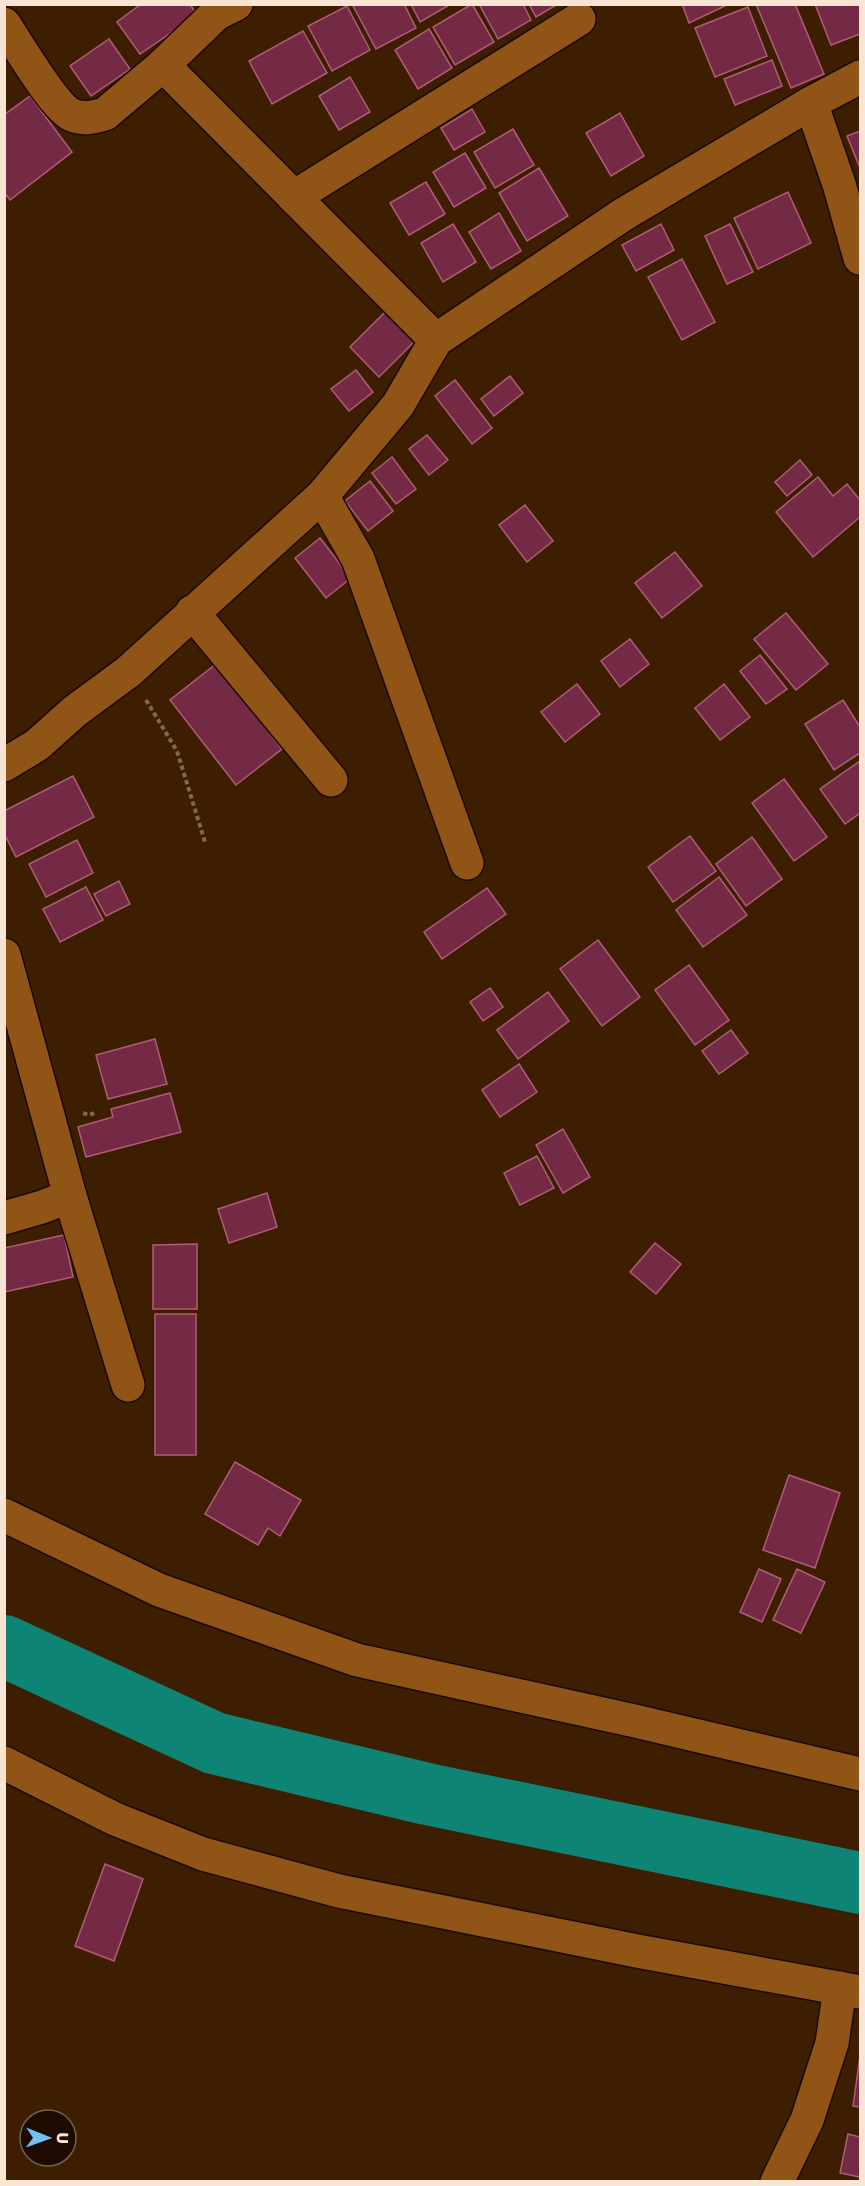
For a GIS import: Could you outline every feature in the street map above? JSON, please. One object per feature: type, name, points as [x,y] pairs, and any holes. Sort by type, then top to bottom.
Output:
[{"type":"street","points":[[4,24],[56,99],[71,115],[94,117],[105,114],[163,66],[220,8]]},
{"type":"street","points":[[294,197],[579,19]]},
{"type":"street","points":[[163,66],[436,340]]},
{"type":"street","points":[[4,765],[37,745],[75,711],[128,672],[322,496],[398,405],[436,340],[624,214],[811,103],[861,77]]},
{"type":"street","points":[[811,103],[861,258]]},
{"type":"street","points":[[322,496],[358,559],[466,863]]},
{"type":"street","points":[[192,612],[331,780]]},
{"type":"street","points":[[4,955],[70,1196],[128,1385]]},
{"type":"street","points":[[4,1218],[70,1196]]},
{"type":"street","points":[[4,1515],[159,1590],[357,1660],[635,1721],[861,1774]]},
{"type":"street","points":[[4,1763],[115,1819],[203,1854],[339,1891],[637,1951],[850,1990],[807,2120],[777,2181]]},
{"type":"path","points":[[128,672],[177,751],[205,842]]},
{"type":"building","points":[[141,4],[190,4],[197,15],[140,54],[117,22]]},
{"type":"building","points":[[352,4],[404,4],[416,28],[376,49]]},
{"type":"building","points":[[411,4],[451,4],[420,22]]},
{"type":"building","points":[[472,4],[494,42],[455,65],[433,27]]},
{"type":"building","points":[[479,4],[523,4],[531,20],[498,39]]},
{"type":"building","points":[[529,4],[558,4],[536,17]]},
{"type":"building","points":[[682,4],[729,4],[689,23]]},
{"type":"building","points":[[756,4],[795,4],[824,74],[791,88]]},
{"type":"building","points":[[815,4],[860,4],[860,34],[831,45]]},
{"type":"building","points":[[347,6],[370,50],[332,71],[308,26]]},
{"type":"building","points":[[748,7],[767,56],[715,77],[695,28]]},
{"type":"building","points":[[429,29],[452,68],[418,89],[395,50]]},
{"type":"building","points":[[303,31],[327,73],[272,104],[249,61]]},
{"type":"building","points":[[109,39],[130,69],[91,96],[70,66]]},
{"type":"building","points":[[772,60],[782,86],[735,105],[724,79]]},
{"type":"building","points":[[350,77],[370,112],[339,130],[319,96]]},
{"type":"building","points":[[30,96],[72,152],[10,200],[4,192],[4,115]]},
{"type":"building","points":[[472,109],[485,132],[454,150],[441,128]]},
{"type":"building","points":[[620,113],[644,156],[611,176],[586,133]]},
{"type":"building","points":[[513,129],[534,165],[495,188],[474,152]]},
{"type":"building","points":[[860,131],[860,168],[847,136]]},
{"type":"building","points":[[465,153],[486,188],[454,207],[433,172]]},
{"type":"building","points":[[539,168],[568,216],[527,241],[499,193]]},
{"type":"building","points":[[426,182],[445,214],[409,235],[390,203]]},
{"type":"building","points":[[788,192],[811,243],[758,269],[734,218]]},
{"type":"building","points":[[499,213],[521,251],[491,269],[469,232]]},
{"type":"building","points":[[453,224],[476,262],[443,282],[421,243]]},
{"type":"building","points":[[661,224],[674,250],[636,271],[622,245]]},
{"type":"building","points":[[730,224],[753,272],[727,284],[705,236]]},
{"type":"building","points":[[682,259],[715,322],[682,340],[648,277]]},
{"type":"building","points":[[389,308],[418,338],[379,377],[350,347]]},
{"type":"building","points":[[356,370],[373,392],[349,411],[331,389]]},
{"type":"building","points":[[510,376],[523,393],[494,416],[481,399]]},
{"type":"building","points":[[455,380],[492,428],[472,444],[435,396]]},
{"type":"building","points":[[427,435],[448,460],[429,475],[409,449]]},
{"type":"building","points":[[392,457],[416,489],[396,504],[372,473]]},
{"type":"building","points":[[800,460],[812,475],[787,496],[775,482]]},
{"type":"building","points":[[818,477],[833,496],[847,484],[860,500],[860,517],[813,557],[776,512]]},
{"type":"building","points":[[370,481],[393,511],[368,531],[345,501]]},
{"type":"building","points":[[525,505],[553,541],[527,562],[499,525]]},
{"type":"building","points":[[320,538],[351,578],[326,598],[295,558]]},
{"type":"building","points":[[675,552],[702,586],[662,618],[635,583]]},
{"type":"building","points":[[786,613],[828,664],[796,690],[754,639]]},
{"type":"building","points":[[630,639],[649,664],[620,687],[601,661]]},
{"type":"building","points":[[760,655],[787,689],[766,704],[740,671]]},
{"type":"building","points":[[216,664],[282,749],[236,785],[170,700]]},
{"type":"building","points":[[577,684],[600,714],[565,742],[541,712]]},
{"type":"building","points":[[724,684],[750,717],[720,740],[695,708]]},
{"type":"building","points":[[843,700],[860,727],[860,753],[834,770],[805,724]]},
{"type":"building","points":[[860,761],[860,813],[845,824],[820,789]]},
{"type":"building","points":[[73,776],[94,817],[16,857],[4,833],[4,811]]},
{"type":"building","points":[[784,779],[827,837],[794,861],[752,803]]},
{"type":"building","points":[[690,836],[716,871],[673,902],[648,867]]},
{"type":"building","points":[[752,837],[782,879],[746,906],[716,864]]},
{"type":"building","points":[[77,840],[93,873],[46,897],[29,864]]},
{"type":"building","points":[[719,877],[747,915],[703,947],[676,910]]},
{"type":"building","points":[[119,881],[130,904],[106,916],[94,894]]},
{"type":"building","points":[[86,887],[103,920],[60,942],[43,909]]},
{"type":"building","points":[[487,888],[506,914],[442,959],[424,932]]},
{"type":"building","points":[[598,940],[640,997],[602,1026],[560,969]]},
{"type":"building","points":[[689,965],[729,1020],[695,1045],[655,990]]},
{"type":"building","points":[[490,988],[503,1007],[483,1021],[470,1002]]},
{"type":"building","points":[[548,992],[569,1021],[518,1059],[497,1030]]},
{"type":"building","points":[[731,1030],[748,1053],[719,1074],[702,1051]]},
{"type":"building","points":[[155,1039],[167,1084],[108,1099],[96,1055]]},
{"type":"building","points":[[519,1064],[537,1092],[500,1117],[482,1090]]},
{"type":"building","points":[[170,1093],[181,1132],[86,1157],[78,1127],[113,1117],[111,1109]]},
{"type":"building","points":[[563,1129],[590,1177],[563,1193],[536,1145]]},
{"type":"building","points":[[537,1156],[554,1188],[520,1205],[504,1173]]},
{"type":"building","points":[[267,1193],[277,1227],[229,1243],[218,1209]]},
{"type":"building","points":[[64,1235],[73,1277],[4,1292],[4,1248]]},
{"type":"building","points":[[655,1243],[681,1264],[656,1294],[630,1272]]},
{"type":"building","points":[[197,1244],[197,1309],[153,1309],[153,1245]]},
{"type":"building","points":[[155,1314],[196,1314],[196,1455],[155,1455]]},
{"type":"building","points":[[235,1462],[301,1500],[280,1536],[268,1528],[258,1545],[205,1514]]},
{"type":"building","points":[[789,1475],[840,1493],[815,1568],[763,1550]]},
{"type":"building","points":[[759,1569],[781,1579],[762,1622],[740,1612]]},
{"type":"building","points":[[797,1569],[825,1582],[801,1633],[773,1620]]},
{"type":"building","points":[[105,1864],[143,1879],[114,1961],[75,1946]]},
{"type":"building","points":[[860,2056],[860,2107],[853,2106]]},
{"type":"building","points":[[848,2134],[860,2137],[860,2177],[840,2173]]},
{"type":"waterway","points":[[4,1646],[214,1743],[427,1794],[860,1883]]}]
